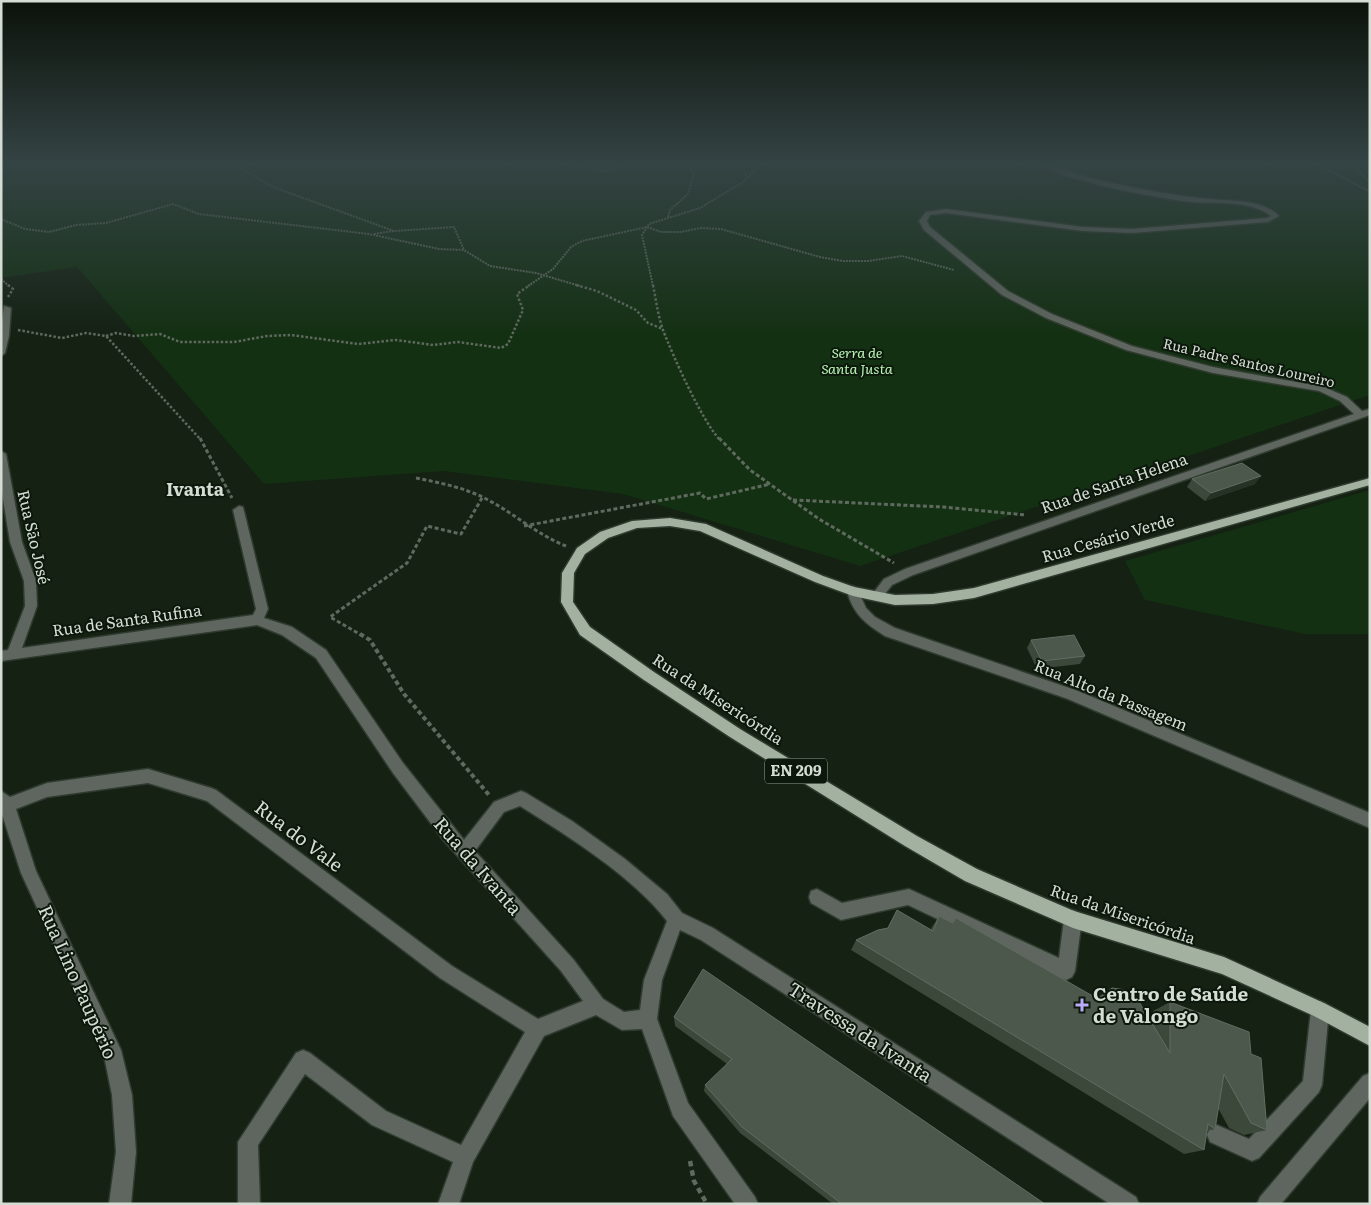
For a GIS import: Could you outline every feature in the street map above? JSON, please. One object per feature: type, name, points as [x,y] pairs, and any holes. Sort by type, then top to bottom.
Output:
[{"type":"main road","name":"Rua Cesário Verde","points":[[853,591],[895,600],[933,599],[974,593],[1370,481]]},
{"type":"main road","name":"Rua da Misericórdia","points":[[853,591],[702,527],[670,522],[636,524],[604,535],[581,551],[568,573],[567,602],[585,631],[735,733],[911,841],[971,875],[1073,919],[1224,966],[1320,1010],[1370,1037]]},
{"type":"street","name":"Rua Padre Santos Loureiro","points":[[923,221],[927,228],[974,270],[1005,293],[1050,316],[1129,348],[1213,370],[1321,389],[1349,401],[1365,414]]},
{"type":"street","name":"Rua Padre Santos Loureiro","points":[[1024,221],[1083,229],[1132,231],[1253,221]]},
{"type":"street","points":[[1,353],[5,336],[7,308]]},
{"type":"street","name":"Rua de Santa Helena","points":[[877,596],[888,582],[909,572],[1365,414]]},
{"type":"street","name":"Rua São José","points":[[1,454],[16,542],[30,581],[31,606],[7,655]]},
{"type":"street","points":[[238,510],[262,609],[257,620]]},
{"type":"street","name":"Rua Alto da Passagem","points":[[853,591],[857,606],[864,617],[890,632],[1073,696],[1370,821]]},
{"type":"street","name":"Rua de Santa Rufina","points":[[7,655],[257,620]]},
{"type":"street","name":"Rua da Ivanta","points":[[257,620],[288,631],[321,654],[398,768],[451,837],[566,965],[597,1005],[622,1021],[648,1019]]},
{"type":"street","name":"Rua do Vale","points":[[4,802],[47,790],[148,776],[211,795],[446,972],[537,1029]]},
{"type":"street","points":[[464,852],[499,807],[521,798],[566,826],[619,865],[661,900],[676,919],[652,980],[648,1019],[680,1109],[748,1204]]},
{"type":"street","name":"Rua Lino Paupério","points":[[4,802],[29,873],[112,1050],[122,1095],[126,1152],[120,1204]]},
{"type":"street","points":[[817,897],[841,912],[909,897],[1066,971],[1073,919]]},
{"type":"street","name":"Travessa da Ivanta","points":[[676,919],[716,940],[1130,1204]]},
{"type":"street","points":[[448,1204],[465,1157],[537,1029],[597,1005]]},
{"type":"street","points":[[1217,1134],[1252,1151],[1312,1086],[1320,1010]]},
{"type":"street","points":[[249,1204],[248,1142],[304,1060],[380,1118],[465,1157]]},
{"type":"street","points":[[1267,1204],[1370,1083]]},
{"type":"path","points":[[6,221],[25,229],[49,232],[76,225],[112,221]]},
{"type":"path","points":[[260,221],[369,234],[439,249],[464,250],[490,266],[546,275],[596,291],[636,310],[648,323],[663,329]]},
{"type":"path","points":[[367,221],[394,231]]},
{"type":"path","points":[[5,336],[16,329],[62,338],[86,334],[106,336],[116,333],[134,336],[160,334],[180,342],[234,342],[267,336],[291,335],[358,344],[396,340],[433,345],[458,342],[502,348],[508,344],[523,310],[517,294],[553,270],[571,247],[647,227],[659,221]]},
{"type":"path","points":[[369,234],[454,227],[464,250]]},
{"type":"path","points":[[647,227],[661,232],[721,229],[820,257],[843,261],[868,261],[902,256],[943,268],[974,270]]},
{"type":"path","points":[[647,227],[642,235],[663,329],[694,396],[716,434],[750,470],[819,519],[909,572]]},
{"type":"path","points":[[1,279],[13,289],[4,304],[7,308]]},
{"type":"path","points":[[106,336],[198,435],[238,510]]},
{"type":"path","points":[[416,478],[446,483],[482,498],[499,507],[524,526],[555,542],[581,551]]},
{"type":"path","points":[[524,526],[700,492],[706,499],[770,484]]},
{"type":"path","points":[[482,498],[461,534],[427,526],[407,564],[330,617],[370,640],[404,694],[499,807]]},
{"type":"path","points":[[792,500],[943,507],[1060,519]]},
{"type":"green space","name":"Serra de Santa Justa","points":[[1,221],[1370,221],[1370,395],[860,566],[623,494],[444,471],[264,484],[77,267],[1,278]]},
{"type":"green space","points":[[1370,490],[1370,634],[1305,634],[1145,600],[1125,561]]},
{"type":"building","points":[[1242,463],[1261,476],[1211,493],[1192,479]]},
{"type":"building","points":[[1074,635],[1085,656],[1042,661],[1031,640]]},
{"type":"building","points":[[897,910],[933,931],[939,916],[953,923],[956,918],[1098,999],[1112,988],[1126,990],[1138,1000],[1170,1053],[1170,1002],[1249,1032],[1251,1054],[1261,1058],[1267,1130],[1251,1123],[1224,1074],[1215,1129],[1208,1124],[1204,1150],[856,940],[878,930],[888,928]]},
{"type":"building","points":[[703,969],[1045,1204],[842,1204],[742,1127],[705,1085],[732,1059],[674,1017]]},
{"type":"place","name":"Centro de Saúde de Valongo","points":[[1082,1005]]},
{"type":"district","name":"Ivanta","points":[[195,490]]}]
